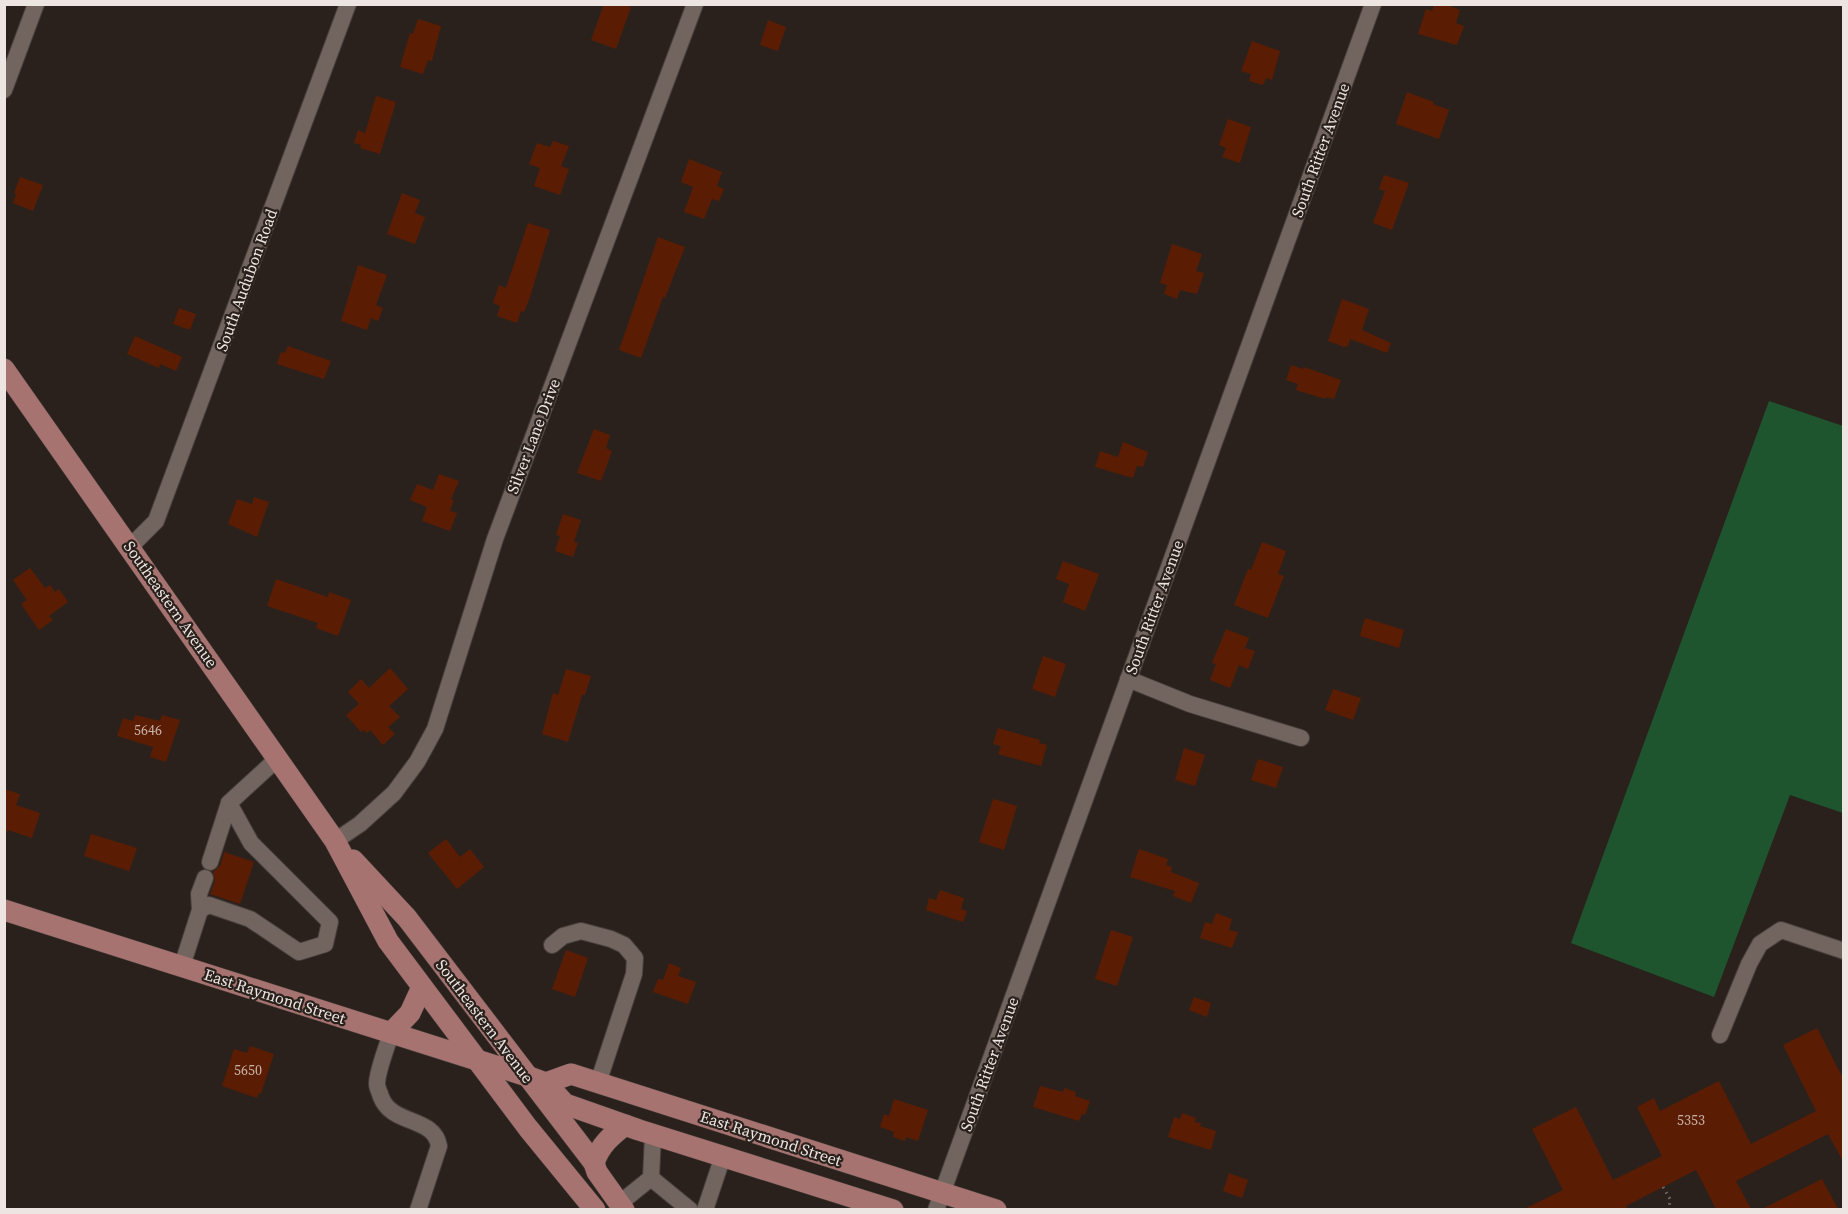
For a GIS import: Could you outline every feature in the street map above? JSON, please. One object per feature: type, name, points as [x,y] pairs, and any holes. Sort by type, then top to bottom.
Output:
[{"type":"main road","name":"Southeastern Avenue","points":[[4,369],[335,841],[388,942],[528,1128],[595,1209]]},
{"type":"main road","name":"Southeastern Avenue","points":[[335,841],[407,918],[536,1080],[622,1206]]},
{"type":"main road","name":"East Raymond Street","points":[[4,910],[477,1060],[536,1080],[565,1104],[893,1209]]},
{"type":"main road","points":[[391,1034],[410,1013],[422,987]]},
{"type":"main road","name":"East Raymond Street","points":[[536,1080],[571,1074],[939,1201],[996,1209]]},
{"type":"main road","points":[[594,1163],[608,1138],[625,1125]]},
{"type":"street","points":[[4,90],[36,4]]},
{"type":"street","name":"South Audubon Road","points":[[130,546],[156,521],[348,4]]},
{"type":"street","name":"Silver Lane Drive","points":[[335,841],[360,824],[394,793],[417,762],[435,729],[495,539],[695,4]]},
{"type":"street","name":"South Ritter Avenue","points":[[939,1201],[1373,4]]},
{"type":"street","points":[[1128,679],[1190,704],[1301,738]]},
{"type":"street","points":[[210,861],[229,803],[278,758]]},
{"type":"street","points":[[200,910],[209,905],[250,919],[299,952],[325,944],[330,922],[251,843],[229,803]]},
{"type":"street","points":[[182,966],[200,910],[199,894],[205,878]]},
{"type":"street","points":[[1720,1035],[1749,964],[1760,944],[1781,930],[1844,951]]},
{"type":"street","points":[[552,945],[562,936],[580,931],[624,945],[635,958],[634,974],[598,1083]]},
{"type":"street","points":[[391,1034],[376,1085],[383,1102],[396,1116],[432,1130],[438,1142],[438,1155],[418,1209]]},
{"type":"street","points":[[622,1206],[651,1178],[653,1134]]},
{"type":"street","points":[[705,1209],[723,1156]]},
{"type":"street","points":[[651,1178],[690,1209]]},
{"type":"path","points":[[1663,1187],[1670,1199],[1669,1209]]},
{"type":"green space","points":[[1769,401],[1843,426],[1843,813],[1790,795],[1714,997],[1571,943]]},
{"type":"building","points":[[604,4],[623,4],[631,7],[616,49],[591,40]]},
{"type":"building","points":[[1434,4],[1445,4],[1460,10],[1456,23],[1464,26],[1457,45],[1418,34],[1426,9],[1432,11]]},
{"type":"building","points":[[418,19],[441,26],[432,61],[428,60],[423,74],[400,67],[410,33],[413,34]]},
{"type":"building","points":[[768,20],[786,27],[778,51],[760,45]]},
{"type":"building","points":[[1252,41],[1280,51],[1272,80],[1266,78],[1263,85],[1249,81],[1251,74],[1241,71]]},
{"type":"building","points":[[1407,92],[1449,110],[1439,139],[1396,124]]},
{"type":"building","points":[[376,96],[396,102],[380,154],[360,148],[361,145],[354,143],[358,130],[365,133]]},
{"type":"building","points":[[1228,119],[1251,127],[1240,163],[1222,157],[1226,148],[1219,145]]},
{"type":"building","points":[[553,141],[569,146],[561,166],[569,169],[560,195],[534,186],[540,168],[529,164],[537,143],[550,147]]},
{"type":"building","points":[[689,159],[722,172],[717,186],[724,189],[719,201],[712,199],[704,219],[684,212],[693,187],[681,182]]},
{"type":"building","points":[[1384,175],[1409,183],[1392,230],[1373,223],[1385,191],[1379,189]]},
{"type":"building","points":[[20,177],[43,185],[33,211],[13,203]]},
{"type":"building","points":[[402,193],[420,200],[415,213],[425,217],[415,244],[387,234]]},
{"type":"building","points":[[528,223],[550,230],[530,297],[517,323],[497,316],[500,306],[493,303],[499,285],[506,288]]},
{"type":"building","points":[[658,237],[685,247],[665,298],[663,297],[641,358],[619,350]]},
{"type":"building","points":[[1172,244],[1202,254],[1196,271],[1204,273],[1197,294],[1180,290],[1177,299],[1164,294],[1167,285],[1160,283]]},
{"type":"building","points":[[358,265],[387,275],[376,305],[383,308],[378,321],[371,318],[367,330],[341,321]]},
{"type":"building","points":[[1342,299],[1369,309],[1362,330],[1391,343],[1387,353],[1350,339],[1348,346],[1344,347],[1328,341]]},
{"type":"building","points":[[179,308],[196,314],[190,330],[173,324]]},
{"type":"building","points":[[135,336],[182,357],[176,371],[160,364],[159,368],[127,354]]},
{"type":"building","points":[[288,346],[331,361],[324,379],[277,364],[281,352],[285,353]]},
{"type":"building","points":[[1291,365],[1303,369],[1304,367],[1341,380],[1334,399],[1326,397],[1325,399],[1296,390],[1298,384],[1286,380]]},
{"type":"building","points":[[594,429],[610,435],[606,448],[612,451],[601,481],[577,473]]},
{"type":"building","points":[[1123,442],[1148,452],[1143,467],[1137,466],[1133,478],[1095,467],[1100,451],[1118,457]]},
{"type":"building","points":[[439,474],[459,481],[451,499],[454,500],[450,511],[457,513],[450,531],[422,521],[427,507],[410,500],[417,484],[433,490]]},
{"type":"building","points":[[254,497],[269,502],[257,537],[228,524],[237,499],[252,504]]},
{"type":"building","points":[[563,514],[581,520],[574,542],[578,543],[573,557],[555,551],[560,536],[556,535]]},
{"type":"building","points":[[1262,542],[1286,551],[1278,574],[1284,576],[1268,618],[1234,605],[1248,569],[1251,570]]},
{"type":"building","points":[[1063,561],[1099,574],[1085,611],[1063,602],[1069,584],[1056,579]]},
{"type":"building","points":[[30,568],[45,588],[50,585],[55,592],[59,589],[68,602],[49,616],[53,620],[39,630],[21,604],[27,600],[13,580]]},
{"type":"building","points":[[276,579],[328,597],[329,592],[351,600],[338,636],[316,628],[318,623],[267,606]]},
{"type":"building","points":[[1365,618],[1404,630],[1399,648],[1360,636]]},
{"type":"building","points":[[1226,629],[1249,638],[1245,648],[1255,651],[1248,669],[1239,665],[1230,688],[1210,680],[1216,664],[1212,663]]},
{"type":"building","points":[[1043,656],[1066,664],[1055,697],[1032,689]]},
{"type":"building","points":[[390,668],[408,689],[389,706],[400,717],[388,727],[395,734],[383,745],[370,730],[367,733],[364,730],[361,732],[346,715],[359,704],[348,692],[361,679],[369,688]]},
{"type":"building","points":[[566,669],[591,676],[585,695],[582,695],[568,742],[542,734],[553,693],[558,695]]},
{"type":"building","points":[[1333,689],[1361,698],[1353,720],[1325,710]]},
{"type":"building","points":[[135,715],[160,721],[162,715],[180,720],[166,762],[150,757],[153,747],[117,736],[123,718],[133,721]]},
{"type":"building","points":[[998,728],[1040,740],[1039,743],[1047,745],[1041,766],[998,754],[1001,746],[993,744]]},
{"type":"building","points":[[1184,748],[1205,755],[1195,786],[1175,780]]},
{"type":"building","points":[[1258,759],[1283,767],[1276,788],[1251,780]]},
{"type":"building","points":[[4,789],[20,794],[16,805],[40,813],[32,838],[8,830],[4,831]]},
{"type":"building","points":[[993,799],[1017,806],[1004,850],[979,842]]},
{"type":"building","points":[[91,834],[137,848],[129,871],[84,856]]},
{"type":"building","points":[[446,839],[460,857],[470,849],[484,867],[457,889],[428,853]]},
{"type":"building","points":[[1139,849],[1168,859],[1166,865],[1172,867],[1171,872],[1199,883],[1191,903],[1173,896],[1175,891],[1130,877]]},
{"type":"building","points":[[224,852],[254,862],[240,904],[210,894],[215,881],[213,872],[220,866]]},
{"type":"building","points":[[940,890],[964,898],[961,909],[967,911],[963,922],[926,910],[929,898],[936,900]]},
{"type":"building","points":[[1216,913],[1232,919],[1229,930],[1238,932],[1232,948],[1200,938],[1205,922],[1212,924]]},
{"type":"building","points":[[1111,930],[1133,937],[1117,986],[1095,979]]},
{"type":"building","points":[[566,950],[588,958],[575,997],[552,989]]},
{"type":"building","points":[[669,963],[681,968],[678,976],[696,982],[688,1004],[653,992],[658,979],[663,980]]},
{"type":"building","points":[[1194,997],[1211,1003],[1207,1017],[1189,1010]]},
{"type":"building","points":[[1817,1028],[1844,1080],[1844,1163],[1828,1134],[1736,1181],[1751,1209],[1716,1209],[1696,1170],[1626,1206],[1628,1209],[1524,1209],[1563,1190],[1532,1129],[1576,1107],[1613,1180],[1662,1156],[1637,1107],[1654,1098],[1660,1111],[1719,1081],[1751,1144],[1816,1111],[1783,1045]]},
{"type":"building","points":[[250,1046],[274,1054],[261,1094],[259,1093],[257,1098],[222,1086],[234,1049],[247,1053]]},
{"type":"building","points":[[1040,1086],[1063,1092],[1064,1088],[1076,1092],[1075,1096],[1090,1101],[1085,1115],[1082,1114],[1079,1121],[1033,1107]]},
{"type":"building","points":[[894,1099],[928,1110],[918,1141],[906,1137],[905,1141],[893,1137],[894,1132],[880,1127],[884,1114],[889,1116]]},
{"type":"building","points":[[1182,1113],[1196,1118],[1195,1122],[1201,1123],[1200,1126],[1216,1131],[1211,1150],[1168,1137],[1174,1117],[1180,1119]]},
{"type":"building","points":[[1229,1173],[1248,1180],[1242,1198],[1223,1191]]},
{"type":"building","points":[[1822,1179],[1838,1209],[1762,1209]]}]
